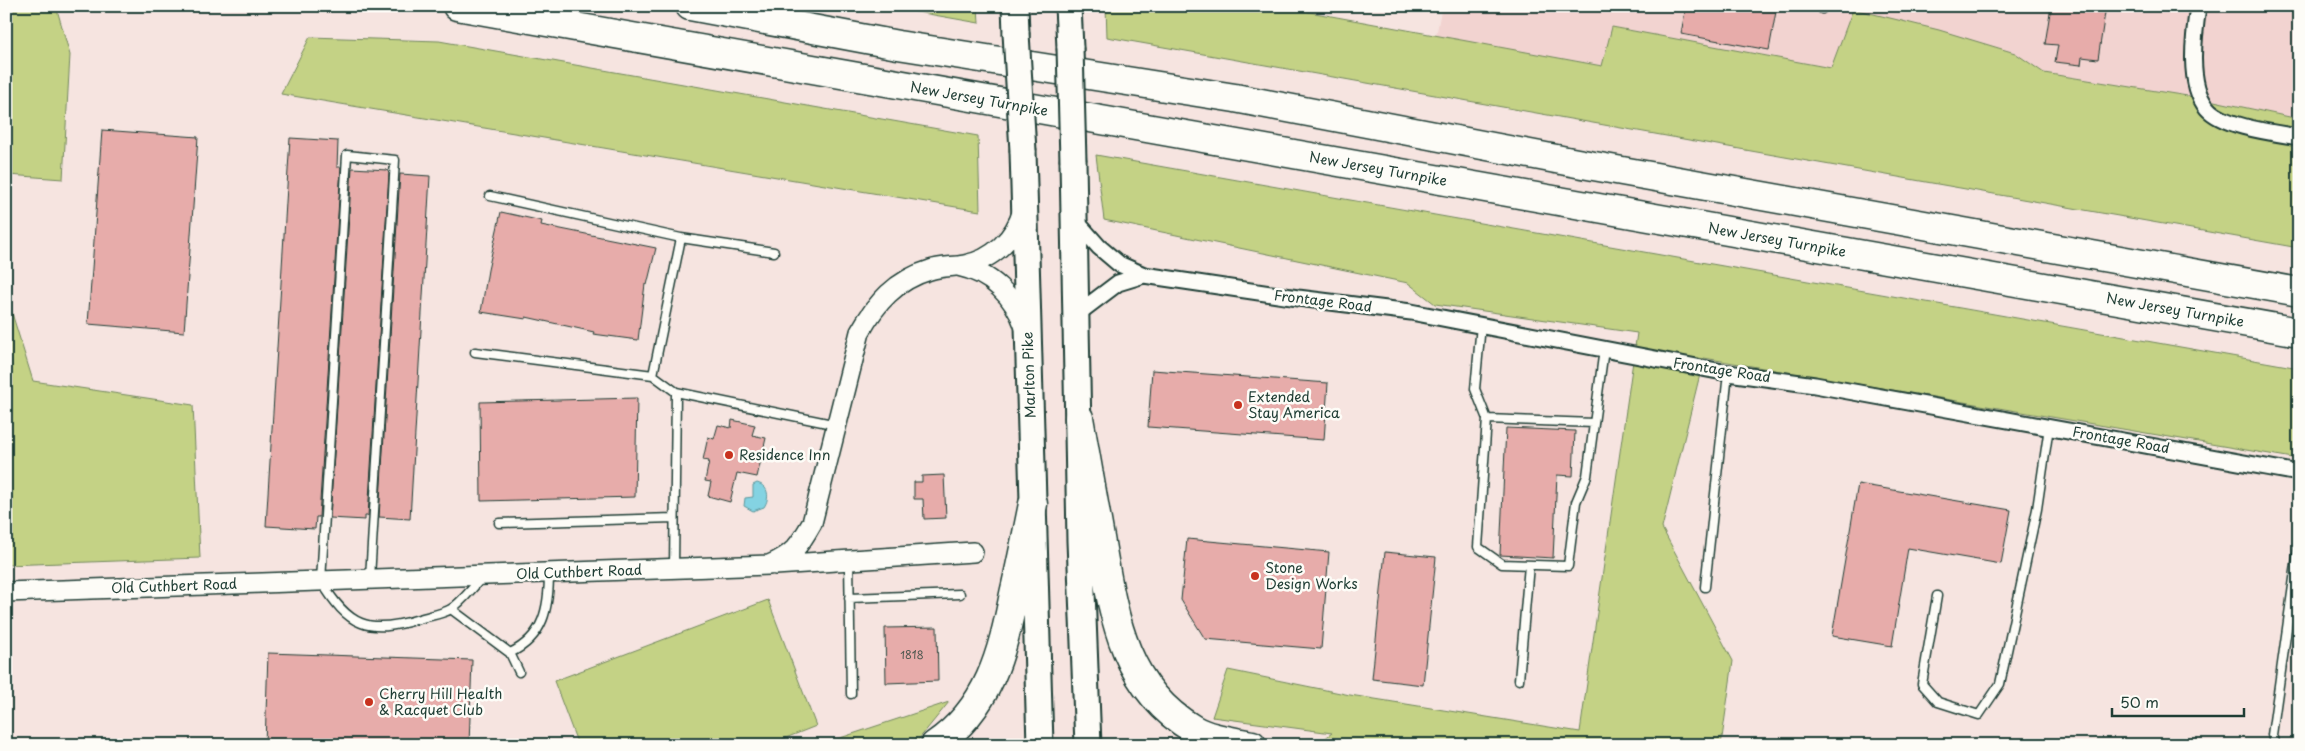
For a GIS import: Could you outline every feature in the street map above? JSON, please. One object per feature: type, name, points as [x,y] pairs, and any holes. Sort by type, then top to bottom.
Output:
[{"type":"highway","name":"New Jersey Turnpike","points":[[457,6],[2299,332]]},
{"type":"highway","points":[[690,6],[898,45],[1235,98],[1577,163],[2299,292]]},
{"type":"highway","name":"Marlton Pike","points":[[1015,6],[1024,203],[1040,745]]},
{"type":"highway","points":[[1068,6],[1075,220],[1080,541],[1088,745]]},
{"type":"highway","points":[[1079,418],[1111,602],[1122,643],[1131,662],[1157,702],[1174,717],[1195,730],[1226,740],[1252,745]]},
{"type":"highway","points":[[935,745],[948,736],[967,716],[984,694],[998,665],[1005,640],[1033,504]]},
{"type":"street","points":[[2198,6],[2192,55],[2199,92],[2207,108],[2224,120],[2299,137]]},
{"type":"street","name":"Old Cuthbert Road","points":[[6,592],[769,565],[787,557],[798,547],[812,523],[860,332],[874,307],[889,292],[906,280],[930,270],[981,260],[1002,246],[1016,227],[1024,203]]},
{"type":"street","name":"Frontage Road","points":[[1075,220],[1119,264],[1144,275],[1298,298],[1411,312],[1728,373],[1815,385],[2299,473]]},
{"type":"street","name":"Old Cuthbert Road","points":[[957,266],[978,273],[1002,289],[1020,314],[1028,342]]},
{"type":"street","name":"Frontage Road","points":[[1077,314],[1118,283],[1144,275]]},
{"type":"street","points":[[769,565],[973,552]]},
{"type":"lane","points":[[2297,6],[2299,10]]},
{"type":"lane","points":[[370,579],[395,160],[347,155],[322,581],[334,603],[347,615],[360,623],[373,627],[387,628],[451,609],[484,576]]},
{"type":"lane","points":[[490,196],[681,238],[774,252]]},
{"type":"lane","points":[[653,375],[681,238]]},
{"type":"lane","points":[[1481,325],[1475,389],[1487,419],[1478,547],[1502,564],[1568,566],[1576,502],[1587,476],[1604,349]]},
{"type":"lane","points":[[475,352],[653,375],[676,392],[836,425]]},
{"type":"lane","points":[[1705,588],[1728,373]]},
{"type":"lane","points":[[674,568],[676,392]]},
{"type":"lane","points":[[1487,419],[1594,423]]},
{"type":"lane","points":[[1937,596],[1922,684],[1938,702],[1979,715],[2000,684],[2037,509],[2049,427]]},
{"type":"lane","points":[[498,522],[674,518]]},
{"type":"lane","points":[[2275,745],[2272,734],[2299,543]]},
{"type":"lane","points":[[849,560],[851,694]]},
{"type":"lane","points":[[1519,680],[1529,565]]},
{"type":"lane","points":[[510,653],[522,647],[542,624],[546,608],[549,573]]},
{"type":"lane","points":[[850,598],[960,594]]},
{"type":"lane","points":[[451,609],[510,653],[519,672]]},
{"type":"shaded area","points":[[1442,6],[2299,6],[2299,119],[2200,98],[2044,73],[2015,53],[1854,9],[1831,68],[1612,27],[1603,66],[1436,36]]},
{"type":"green space","points":[[6,6],[56,6],[70,55],[63,179],[8,175],[6,180]]},
{"type":"green space","points":[[883,6],[978,6],[979,23]]},
{"type":"green space","points":[[1106,6],[1277,6],[1602,66],[1612,27],[1831,68],[1853,9],[1939,30],[2015,53],[2044,73],[2200,98],[2299,119],[2299,248],[1107,37]]},
{"type":"green space","points":[[310,37],[439,41],[978,136],[980,211],[281,94]]},
{"type":"green space","points":[[1096,155],[2299,368],[2299,459],[1704,358],[1662,528],[1733,661],[1721,745],[1316,745],[1332,733],[1212,717],[1228,670],[1350,695],[1580,732],[1637,333],[1435,304],[1408,283],[1104,220]]},
{"type":"green space","points":[[6,294],[33,381],[193,405],[200,558],[6,565]]},
{"type":"green space","points":[[768,600],[816,726],[768,745],[578,745],[554,681]]},
{"type":"green space","points":[[949,702],[914,745],[819,745]]},
{"type":"water","points":[[757,483],[764,487],[768,496],[764,507],[753,511],[744,506],[745,498],[753,497],[753,485]]},
{"type":"building","points":[[1686,6],[1777,6],[1769,50],[1681,34]]},
{"type":"building","points":[[2051,6],[2106,6],[2098,59],[2082,57],[2081,65],[2055,62],[2058,45],[2045,44]]},
{"type":"building","points":[[102,130],[198,137],[184,332],[88,324]]},
{"type":"building","points":[[290,138],[338,141],[337,167],[341,167],[319,517],[316,517],[315,529],[266,526]]},
{"type":"building","points":[[352,168],[387,170],[389,173],[368,516],[365,516],[365,520],[330,518]]},
{"type":"building","points":[[400,174],[430,176],[410,519],[379,517]]},
{"type":"building","points":[[501,212],[542,221],[541,225],[656,248],[647,285],[645,284],[638,340],[593,334],[594,332],[526,317],[526,319],[481,312]]},
{"type":"building","name":"Extended Stay America","points":[[1152,370],[1328,383],[1324,440],[1148,427]]},
{"type":"building","points":[[637,398],[635,497],[481,501],[480,402]]},
{"type":"building","points":[[732,420],[755,425],[752,435],[766,438],[757,477],[737,473],[730,502],[708,496],[711,482],[705,481],[709,461],[703,460],[708,437],[714,439],[718,425],[731,428]]},
{"type":"building","points":[[1506,428],[1575,431],[1573,476],[1557,475],[1553,558],[1500,555]]},
{"type":"building","points":[[944,475],[946,518],[924,519],[923,499],[914,499],[914,482],[922,482],[922,476]]},
{"type":"building","points":[[1858,484],[2011,510],[2001,564],[1908,548],[1892,646],[1832,636]]},
{"type":"building","name":"Stone Design Works","points":[[1187,539],[1329,552],[1321,649],[1205,639],[1181,600]]},
{"type":"building","points":[[1385,552],[1436,557],[1423,685],[1372,679]]},
{"type":"building","points":[[937,627],[938,681],[886,683],[885,628]]},
{"type":"building","name":"Cherry Hill Health & Racquet Club","points":[[268,653],[472,660],[469,745],[265,745]]},
{"type":"place","name":"Extended Stay America","points":[[1238,405]]},
{"type":"place","name":"Residence Inn","points":[[729,455]]},
{"type":"place","name":"Stone Design Works","points":[[1255,576]]},
{"type":"place","name":"Cherry Hill Health & Racquet Club","points":[[369,702]]}]
